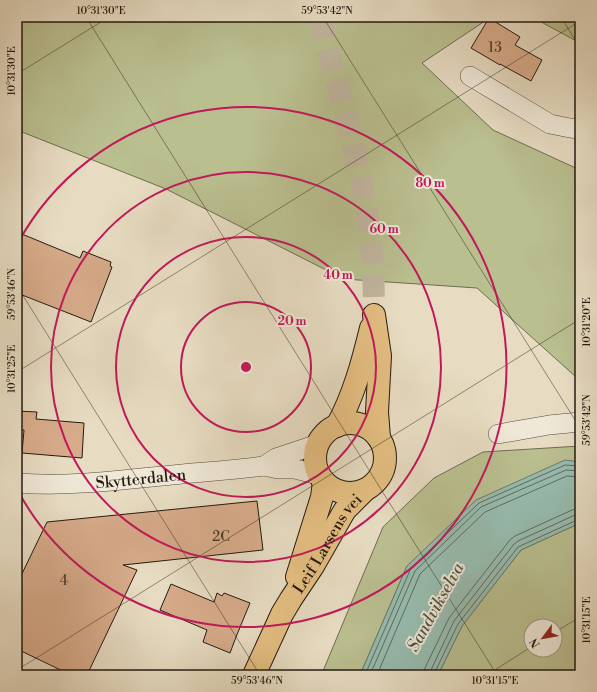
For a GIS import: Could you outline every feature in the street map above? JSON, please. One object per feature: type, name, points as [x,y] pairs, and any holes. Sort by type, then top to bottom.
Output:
[{"type":"main road","points":[[337,426],[351,397],[364,357],[374,315],[380,356],[377,412],[379,438]]},
{"type":"main road","points":[[347,423],[361,425],[370,429],[379,438],[386,455],[384,468],[382,474],[374,484],[365,490],[351,493],[339,492],[333,489],[322,478],[317,470],[315,460],[318,444],[329,430],[347,423]]},
{"type":"main road","name":"Leif Larsens vei","points":[[291,599],[302,558],[322,497],[322,478]]},
{"type":"main road","name":"Leif Larsens vei","points":[[254,675],[282,614],[291,599],[313,566],[345,510],[365,490]]},
{"type":"street","points":[[470,76],[550,124],[580,129]]},
{"type":"street","points":[[498,434],[549,425],[580,422]]},
{"type":"street","name":"Skytterdalen","points":[[264,466],[276,458],[318,444]]},
{"type":"street","name":"Skytterdalen","points":[[17,483],[72,484],[264,466],[278,469],[295,469],[322,478]]},
{"type":"green space","points":[[17,17],[491,17],[422,63],[493,130],[580,170],[580,377],[576,377],[477,288],[344,279],[166,189],[17,130]]},
{"type":"green space","points":[[532,17],[580,17],[580,43]]},
{"type":"green space","points":[[580,446],[580,462],[565,461],[407,566],[360,675],[332,675],[323,671],[383,527],[434,478],[483,452]]},
{"type":"green space","points":[[580,523],[580,675],[438,675],[462,626],[521,550]]},
{"type":"water","name":"Sandvikselva","points":[[565,460],[580,462],[580,523],[521,550],[462,626],[438,675],[360,675],[407,566],[476,500]]},
{"type":"building","points":[[489,18],[520,37],[515,45],[542,60],[531,81],[471,48]]},
{"type":"building","points":[[17,232],[80,258],[83,251],[111,262],[110,266],[112,267],[91,322],[17,293]]},
{"type":"building","points":[[17,411],[37,412],[36,419],[84,423],[82,458],[22,453],[24,430],[17,429]]},
{"type":"building","points":[[257,501],[263,550],[123,565],[137,570],[87,675],[71,675],[17,649],[17,584],[47,522]]},
{"type":"building","points":[[171,584],[214,602],[217,593],[222,596],[224,593],[250,603],[230,653],[203,642],[207,630],[160,610]]},
{"type":"tunnel","points":[[320,17],[361,179],[371,245],[374,315]]}]
